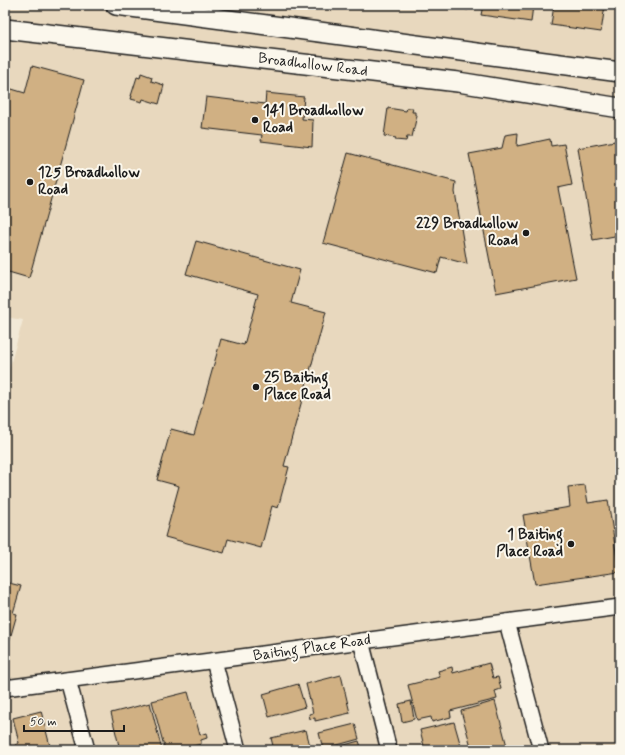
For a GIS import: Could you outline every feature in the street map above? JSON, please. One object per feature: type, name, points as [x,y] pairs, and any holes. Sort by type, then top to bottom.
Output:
[{"type":"main road","points":[[116,5],[157,8],[620,72]]},
{"type":"main road","name":"Broadhollow Road","points":[[5,29],[445,80],[620,108]]},
{"type":"street","name":"Baiting Place Road","points":[[5,688],[620,607]]},
{"type":"street","points":[[507,622],[541,750]]},
{"type":"street","points":[[360,641],[389,750]]},
{"type":"street","points":[[214,661],[238,750]]},
{"type":"street","points":[[68,680],[87,750]]},
{"type":"shaded area","points":[[5,5],[620,5],[620,750],[5,750],[5,383],[23,320],[5,317]]},
{"type":"building","points":[[435,5],[468,5],[468,10]]},
{"type":"building","points":[[483,5],[533,5],[531,22],[481,15]]},
{"type":"building","points":[[554,5],[605,5],[601,32],[551,25]]},
{"type":"building","name":"125 Broadhollow Road","points":[[32,66],[84,80],[29,278],[5,271],[5,87],[25,93]]},
{"type":"building","points":[[141,73],[152,77],[151,81],[164,85],[159,104],[143,99],[142,102],[131,99],[137,77],[140,78]]},
{"type":"building","name":"141 Broadhollow Road","points":[[266,93],[304,97],[302,119],[313,120],[312,147],[261,141],[262,135],[202,128],[206,97],[265,104]]},
{"type":"building","points":[[388,108],[406,111],[407,108],[413,108],[412,112],[415,112],[415,115],[417,115],[412,137],[407,137],[406,141],[395,140],[396,138],[384,136]]},
{"type":"building","name":"229 Broadhollow Road","points":[[518,133],[517,146],[550,139],[551,146],[564,144],[572,185],[558,188],[576,278],[496,293],[469,154],[502,148],[505,135]]},
{"type":"building","points":[[620,140],[620,235],[593,240],[578,148]]},
{"type":"building","points":[[348,153],[456,182],[455,192],[467,264],[441,257],[437,273],[323,243]]},
{"type":"building","name":"25 Baiting Place Road","points":[[196,241],[300,270],[291,303],[326,312],[284,466],[289,467],[278,508],[272,506],[261,548],[228,539],[224,553],[165,537],[179,486],[157,480],[171,429],[194,435],[221,339],[244,345],[258,294],[186,274]]},
{"type":"building","name":"1 Baiting Place Road","points":[[585,485],[588,503],[608,500],[619,572],[535,584],[523,515],[570,507],[568,487]]},
{"type":"building","points":[[5,582],[21,586],[13,613],[17,614],[7,649],[5,648]]},
{"type":"building","points":[[489,663],[493,678],[498,677],[501,689],[495,691],[497,699],[450,711],[451,717],[432,722],[431,717],[417,720],[408,685],[440,677],[438,671],[452,667],[453,673]]},
{"type":"building","points":[[341,675],[350,713],[315,721],[315,718],[310,719],[309,714],[313,713],[306,684]]},
{"type":"building","points":[[298,684],[305,707],[269,717],[263,694]]},
{"type":"building","points":[[188,692],[200,735],[206,733],[207,738],[201,740],[201,744],[177,750],[165,750],[152,701]]},
{"type":"building","points":[[411,701],[414,719],[402,722],[399,704]]},
{"type":"building","points":[[495,701],[508,750],[472,750],[461,711]]},
{"type":"building","points":[[150,703],[162,750],[120,750],[111,713]]},
{"type":"building","points":[[41,711],[51,750],[16,750],[15,745],[19,743],[13,718]]},
{"type":"building","points":[[454,722],[462,750],[425,750],[420,730]]},
{"type":"building","points":[[355,724],[359,739],[323,749],[319,733]]},
{"type":"building","points":[[306,730],[311,750],[274,750],[271,738]]},
{"type":"building","points":[[359,741],[362,750],[327,750]]},
{"type":"place","name":"141 Broadhollow Road","points":[[255,120]]},
{"type":"place","name":"125 Broadhollow Road","points":[[30,182]]},
{"type":"place","name":"229 Broadhollow Road","points":[[526,233]]},
{"type":"place","name":"25 Baiting Place Road","points":[[256,387]]},
{"type":"place","name":"1 Baiting Place Road","points":[[571,544]]}]
